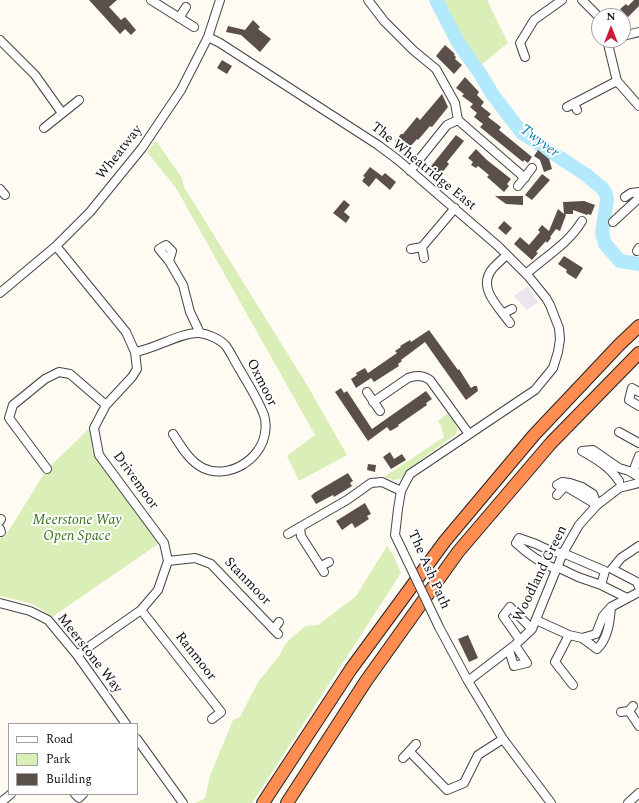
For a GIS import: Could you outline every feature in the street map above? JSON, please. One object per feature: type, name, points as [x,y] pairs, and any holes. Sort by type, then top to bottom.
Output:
[{"type":"highway","points":[[263,803],[351,669],[445,541],[534,436],[619,345],[639,326]]},
{"type":"highway","points":[[287,803],[366,681],[458,552],[551,443],[639,353]]},
{"type":"street","points":[[151,0],[194,27]]},
{"type":"street","name":"Wheatway","points":[[0,293],[56,246],[90,212],[149,138],[181,90],[208,37],[220,0]]},
{"type":"street","points":[[368,0],[384,21],[413,50],[436,69],[455,103],[458,120],[525,178]]},
{"type":"street","points":[[526,57],[520,43],[534,20],[562,0]]},
{"type":"street","points":[[582,0],[591,9]]},
{"type":"street","points":[[179,18],[186,7]]},
{"type":"street","name":"The Wheatridge East","points":[[208,37],[220,43],[378,145],[490,238],[526,274],[546,298]]},
{"type":"street","points":[[0,40],[34,75],[62,113]]},
{"type":"street","points":[[609,48],[617,81],[639,106]]},
{"type":"street","points":[[567,107],[576,106],[586,98],[617,81]]},
{"type":"street","points":[[44,128],[79,100]]},
{"type":"street","points":[[410,171],[447,126],[458,120]]},
{"type":"street","points":[[518,186],[532,168]]},
{"type":"street","points":[[626,197],[631,193],[639,192]]},
{"type":"street","points":[[613,222],[639,198]]},
{"type":"street","points":[[411,249],[422,248],[455,208]]},
{"type":"street","points":[[526,274],[563,244],[573,228],[582,221]]},
{"type":"street","name":"Drivemoor","points":[[56,246],[126,332],[136,352],[137,369],[132,377],[106,405],[94,428],[99,455],[164,543],[168,561]]},
{"type":"street","points":[[422,248],[424,258]]},
{"type":"street","points":[[507,255],[493,268],[488,277],[487,284],[490,296],[510,323]]},
{"type":"street","points":[[136,352],[146,350],[188,334],[200,333],[190,312],[183,284],[169,261]]},
{"type":"street","name":"The Ash Path","points":[[546,298],[559,328],[560,339],[553,368],[535,390],[410,474],[401,491],[395,535],[439,627],[468,681],[503,739],[551,803]]},
{"type":"street","points":[[504,313],[512,309]]},
{"type":"street","name":"Oxmoor","points":[[173,434],[192,459],[203,468],[218,471],[232,470],[242,466],[252,458],[263,442],[266,422],[264,416],[235,360],[220,340],[200,333]]},
{"type":"street","points":[[47,468],[9,418],[13,405],[45,379],[59,372],[70,374],[106,405]]},
{"type":"street","points":[[373,402],[408,378],[414,376],[424,376],[430,380],[469,434]]},
{"type":"street","points":[[639,392],[632,388],[629,400],[639,406]]},
{"type":"street","points":[[367,392],[380,411]]},
{"type":"street","points":[[619,432],[639,443]]},
{"type":"street","points":[[639,456],[632,470],[619,485],[615,475],[602,463],[582,451],[593,450],[619,468],[632,470],[639,477]]},
{"type":"street","points":[[288,534],[347,500],[371,483],[382,482],[401,491]]},
{"type":"street","points":[[557,485],[562,482],[582,487],[593,494],[597,505]]},
{"type":"street","name":"Woodland Green","points":[[468,681],[514,645],[532,628],[563,553],[580,525],[597,505],[619,485],[639,484]]},
{"type":"street","points":[[557,495],[565,486],[597,505]]},
{"type":"street","points":[[300,527],[301,536],[323,569],[329,562]]},
{"type":"street","points":[[602,585],[605,571],[563,553],[553,552],[519,538],[516,543],[529,555],[545,565],[602,585],[628,598]]},
{"type":"street","points":[[639,546],[621,558],[612,569],[636,582],[639,587]]},
{"type":"street","name":"Stanmoor","points":[[168,561],[195,558],[211,564],[276,631],[279,622]]},
{"type":"street","points":[[77,655],[141,610],[158,590],[168,561]]},
{"type":"street","points":[[536,620],[569,636],[582,638],[596,634],[603,616],[611,607],[639,592]]},
{"type":"street","name":"Meerstone Way","points":[[0,603],[30,611],[48,620],[77,655],[125,723]]},
{"type":"street","points":[[582,638],[597,649],[602,644],[610,622],[611,607]]},
{"type":"street","points":[[514,645],[503,616],[510,608],[532,628]]},
{"type":"street","name":"Ranmoor","points":[[141,610],[221,712],[212,719]]},
{"type":"street","points":[[569,636],[556,662],[573,686]]},
{"type":"street","points":[[628,710],[639,726]]},
{"type":"street","points":[[410,752],[447,790],[464,783],[478,755],[503,739]]},
{"type":"street","points":[[138,740],[183,803]]},
{"type":"street","points":[[403,758],[416,744]]},
{"type":"street","points":[[628,803],[639,794]]},
{"type":"street","points":[[0,802],[10,795]]},
{"type":"shaded area","points":[[528,286],[538,302],[527,310],[514,296]]},
{"type":"green space","points":[[434,0],[487,0],[508,43],[477,68],[456,43]]},
{"type":"green space","points":[[156,141],[182,178],[184,187],[307,385],[347,455],[299,481],[287,456],[315,435],[176,188],[147,152]]},
{"type":"green space","points":[[448,413],[456,425],[456,434],[418,462],[401,479],[393,480],[384,477],[444,437],[438,421]]},
{"type":"green space","name":"Meerstone Way Open Space","points":[[89,429],[93,454],[161,542],[52,617],[33,604],[0,596],[0,538],[6,535],[47,469]]},
{"type":"green space","points":[[387,546],[392,553],[401,573],[252,803],[196,803],[205,798],[210,776],[233,720],[240,717],[258,682],[279,656],[286,643],[305,626],[318,625],[356,596]]},
{"type":"building","points":[[89,0],[117,0],[109,7],[121,20],[125,17],[136,30],[131,35],[125,29],[120,34]]},
{"type":"building","points":[[634,0],[639,0],[639,6],[631,14],[631,8],[621,8],[626,4],[628,6]]},
{"type":"building","points":[[253,20],[260,27],[258,29],[271,39],[260,52],[241,35],[226,32],[228,26],[245,30]]},
{"type":"building","points":[[445,45],[455,54],[455,59],[462,65],[454,74],[436,56]]},
{"type":"building","points":[[222,60],[232,66],[227,74],[217,68]]},
{"type":"building","points":[[465,77],[479,92],[477,95],[484,102],[481,106],[491,114],[488,117],[501,127],[499,130],[532,157],[528,163],[524,160],[523,162],[480,127],[483,124],[474,117],[477,113],[470,107],[473,104],[462,96],[464,94],[456,88]]},
{"type":"building","points":[[442,94],[448,107],[432,127],[430,126],[408,149],[403,145],[401,147],[395,141],[417,117],[420,120]]},
{"type":"building","points":[[456,135],[464,141],[447,162],[449,164],[441,174],[438,172],[435,176],[428,170]]},
{"type":"building","points":[[476,149],[511,179],[507,184],[509,186],[504,192],[487,177],[489,175],[478,166],[476,168],[471,165],[473,162],[468,158]]},
{"type":"building","points":[[538,150],[549,159],[552,169],[544,172],[540,160],[534,156]]},
{"type":"building","points":[[370,167],[382,176],[385,173],[396,182],[390,190],[376,178],[369,187],[362,181],[365,177],[363,176]]},
{"type":"building","points":[[542,174],[550,180],[532,200],[525,195]]},
{"type":"building","points":[[495,196],[523,196],[523,205],[506,204]]},
{"type":"building","points":[[344,200],[350,205],[344,212],[350,217],[346,223],[333,213]]},
{"type":"building","points":[[584,201],[595,205],[591,215],[573,210],[573,214],[565,214],[566,215],[560,231],[556,229],[547,243],[546,241],[536,252],[538,253],[532,260],[514,244],[520,237],[529,245],[540,232],[538,230],[542,225],[549,231],[558,209],[564,214],[563,202]]},
{"type":"building","points":[[504,221],[512,228],[506,235],[498,228]]},
{"type":"building","points":[[564,256],[583,268],[576,279],[568,274],[566,272],[567,270],[558,264]]},
{"type":"building","points":[[429,330],[458,370],[459,369],[471,388],[477,386],[478,391],[466,400],[425,342],[401,360],[402,361],[398,364],[399,366],[374,382],[371,378],[356,388],[351,379],[357,375],[356,373],[365,368],[368,373],[397,353],[395,351],[401,347],[400,346],[410,340],[411,342]]},
{"type":"building","points":[[341,388],[344,393],[347,391],[372,429],[426,391],[432,399],[426,403],[427,405],[398,425],[399,426],[390,431],[387,427],[368,441],[335,392]]},
{"type":"building","points":[[390,452],[394,459],[402,454],[406,460],[391,469],[383,457]]},
{"type":"building","points":[[368,464],[376,465],[375,472],[367,470]]},
{"type":"building","points":[[348,473],[353,481],[350,483],[352,486],[334,497],[333,495],[316,504],[311,496],[314,493]]},
{"type":"building","points":[[365,503],[371,514],[367,516],[369,519],[355,528],[352,523],[342,530],[336,521]]},
{"type":"building","points":[[468,635],[478,658],[469,662],[458,639]]},
{"type":"waterway","name":"Twyver","points":[[436,0],[459,44],[493,95],[522,133],[585,174],[603,189],[607,200],[602,233],[605,244],[620,261],[639,264]]}]
